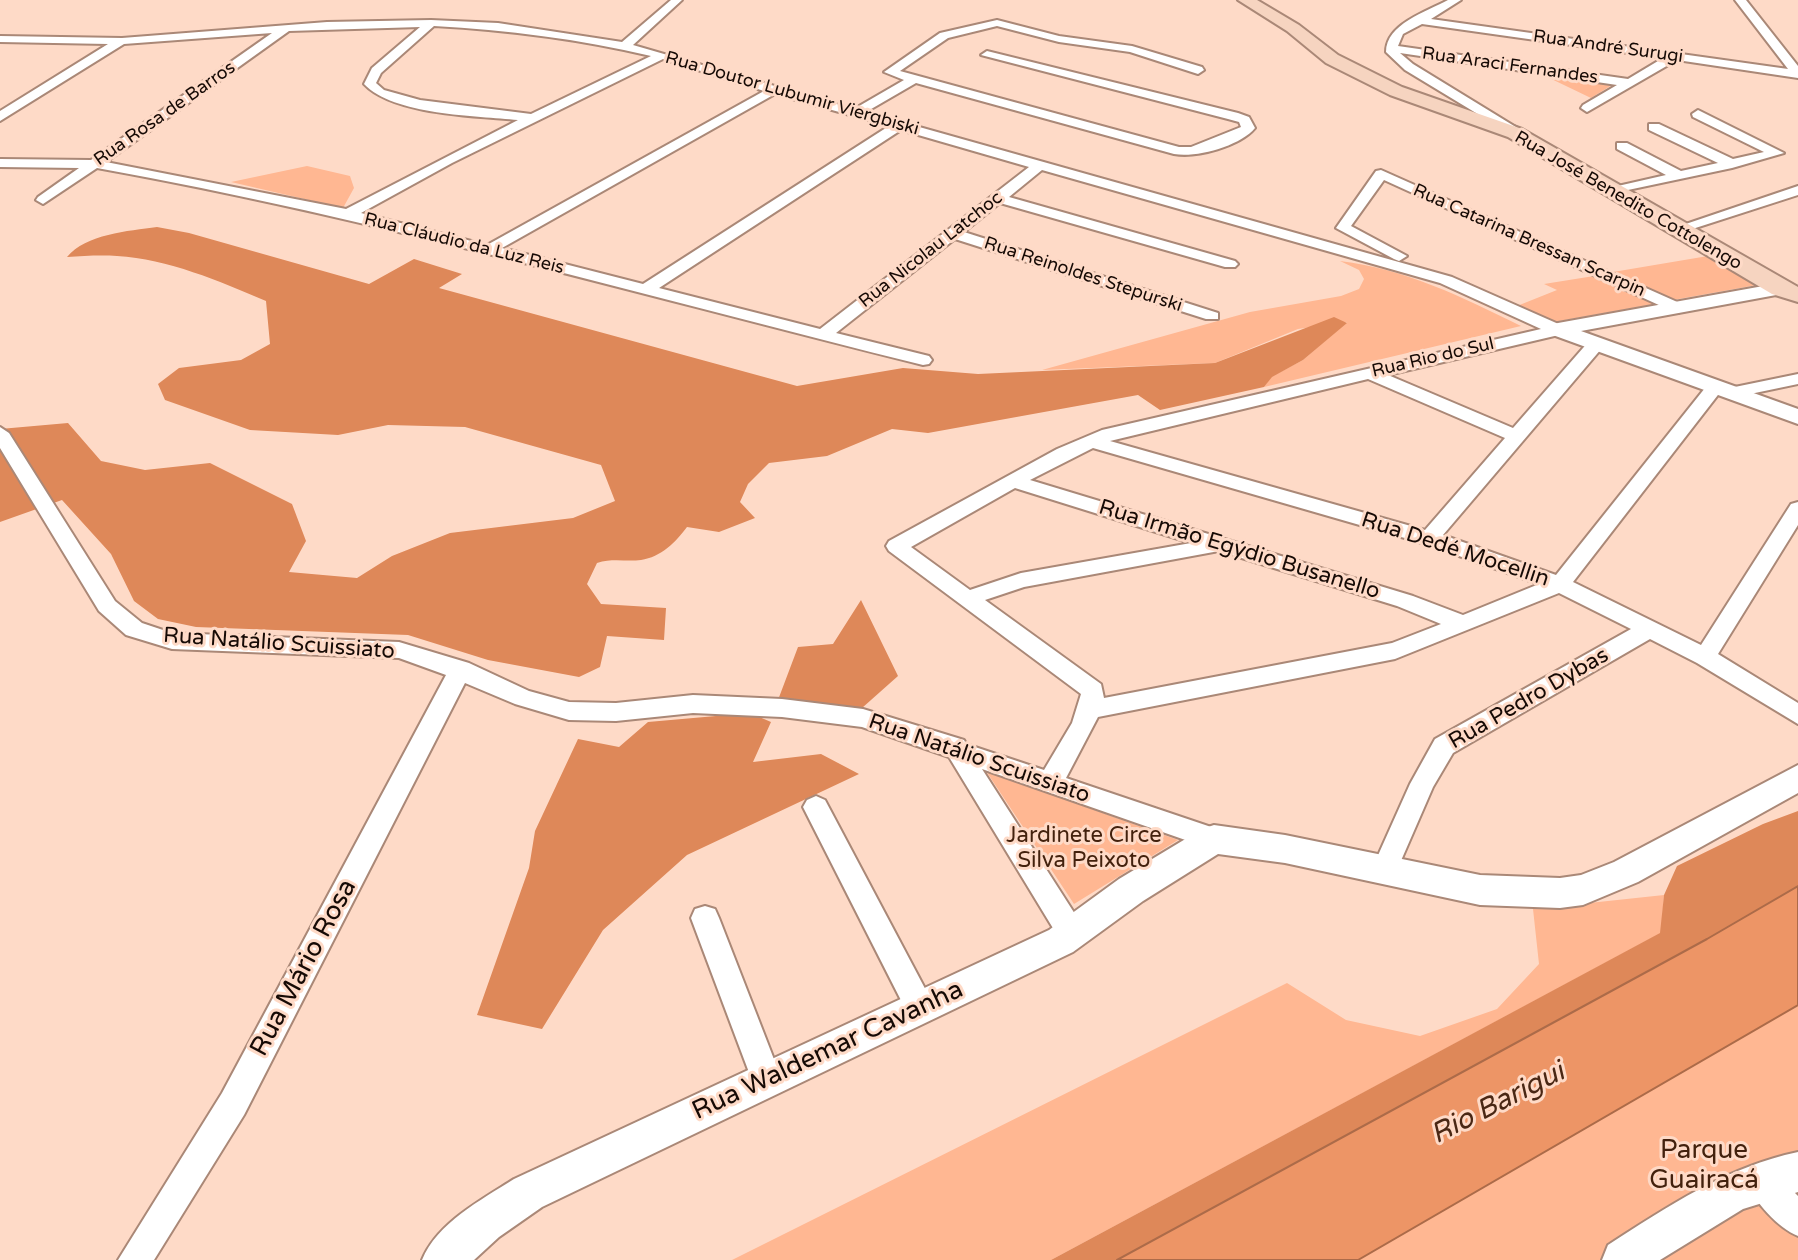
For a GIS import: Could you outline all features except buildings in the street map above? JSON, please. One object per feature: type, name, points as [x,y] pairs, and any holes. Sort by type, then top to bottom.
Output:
[{"type":"main road","name":"Rua José Benedito Cottolengo","points":[[1246,0],[1293,28],[1332,59],[1426,104],[1515,133],[1789,292]]},
{"type":"street","points":[[625,46],[677,0]]},
{"type":"street","points":[[1456,0],[1394,35],[1391,48],[1409,67],[1515,133]]},
{"type":"street","points":[[1740,0],[1798,74]]},
{"type":"street","name":"Rua André Surugi","points":[[1418,20],[1798,74]]},
{"type":"street","points":[[431,23],[376,71],[370,84],[373,90],[401,102],[533,118]]},
{"type":"street","name":"Rua Doutor Lubumir Viergbiski","points":[[0,39],[122,41],[287,28],[431,23],[498,26],[625,46],[1446,280],[1557,330]]},
{"type":"street","points":[[987,55],[1233,116],[1244,120],[1248,128],[1242,134],[1192,151],[1179,151],[892,74],[891,70],[944,35],[997,23],[1059,39],[1132,49],[1198,70]]},
{"type":"street","name":"Rua Rosa de Barros","points":[[43,200],[287,28]]},
{"type":"street","points":[[0,117],[122,41]]},
{"type":"street","name":"Rua Araci Fernandes","points":[[1391,48],[1629,83]]},
{"type":"street","points":[[348,214],[426,171],[662,55]]},
{"type":"street","points":[[1587,108],[1674,57]]},
{"type":"street","points":[[863,115],[917,81]]},
{"type":"street","points":[[488,250],[774,90]]},
{"type":"street","points":[[1614,191],[1777,153],[1698,114]]},
{"type":"street","points":[[645,290],[900,125]]},
{"type":"street","points":[[1654,127],[1732,164]]},
{"type":"street","points":[[1622,146],[1679,176]]},
{"type":"street","name":"Rua Cláudio da Luz Reis","points":[[0,163],[95,164],[214,185],[348,214],[923,360]]},
{"type":"street","name":"Rua Nicolau Latchoc","points":[[823,335],[1040,165]]},
{"type":"street","name":"Rua Catarina Bressan Scarpin","points":[[1446,280],[1343,228],[1381,174],[1678,308]]},
{"type":"street","points":[[1678,229],[1798,190]]},
{"type":"street","points":[[998,198],[1230,264]]},
{"type":"street","name":"Rua Reinoldes Stepurski","points":[[953,233],[1212,316]]},
{"type":"street","name":"Rua Rio do Sul","points":[[969,598],[896,546],[1090,441],[1144,423],[1557,330],[1789,292]]},
{"type":"street","points":[[1557,330],[1798,417]]},
{"type":"street","points":[[1429,538],[1596,344]]},
{"type":"street","points":[[1369,373],[1516,436]]},
{"type":"street","points":[[1089,710],[1395,651],[1560,584],[1723,390],[1798,379]]},
{"type":"street","name":"Rua Natálio Scuissiato","points":[[0,433],[107,606],[134,629],[172,641],[399,650],[461,669],[523,698],[569,711],[616,712],[693,704],[797,709],[863,718],[955,747],[1214,839],[1285,849],[1384,871],[1510,893],[1583,890],[1626,872],[1798,778]]},
{"type":"street","name":"Rua Dedé Mocellin","points":[[1090,441],[1429,538],[1560,584],[1705,657],[1798,715]]},
{"type":"street","name":"Rua Irmão Egýdio Busanello","points":[[1012,481],[1405,601],[1464,624]]},
{"type":"street","points":[[1705,657],[1798,509]]},
{"type":"street","points":[[969,598],[1021,580],[1220,545]]},
{"type":"street","points":[[969,598],[1087,683],[1094,697],[1050,783]]},
{"type":"street","name":"Rua Pedro Dybas","points":[[1384,871],[1422,784],[1444,746],[1650,629]]},
{"type":"street","name":"Rua Mário Rosa","points":[[135,1260],[233,1104],[461,669]]},
{"type":"street","points":[[955,747],[1072,934]]},
{"type":"street","points":[[816,807],[920,1008]]},
{"type":"street","name":"Rua Waldemar Cavanha","points":[[443,1260],[484,1222],[528,1193],[1072,934],[1140,883],[1214,839]]},
{"type":"street","points":[[705,918],[767,1080]]},
{"type":"street","points":[[1623,1260],[1694,1214],[1780,1177],[1798,1220]]},
{"type":"green space","points":[[1541,74],[1612,85],[1591,98]]},
{"type":"green space","points":[[307,166],[350,176],[354,188],[343,208],[231,182]]},
{"type":"green space","points":[[1708,256],[1757,285],[1673,300],[1613,272]]},
{"type":"green space","points":[[1340,261],[1411,277],[1521,326],[1264,387],[1271,377],[1303,360],[1347,322],[1298,329],[1215,363],[1042,370],[1250,312],[1341,296],[1359,289],[1364,279],[1359,270]]},
{"type":"green space","points":[[1594,276],[1655,304],[1554,322],[1517,306],[1557,290],[1544,284]]},
{"type":"green space","name":"Jardinete Circe Silva Peixoto","points":[[986,771],[1178,840],[1074,904]]},
{"type":"green space","points":[[1664,895],[1661,933],[1051,1260],[732,1260],[1287,983],[1346,1020],[1420,1036],[1497,1009],[1539,964],[1533,909]]},
{"type":"green space","name":"Parque Guairacá","points":[[1798,1005],[1798,1260],[1358,1260]]},
{"type":"shaded area","points":[[157,227],[189,233],[369,284],[414,259],[462,274],[439,288],[797,386],[903,368],[978,374],[1215,363],[1334,317],[1347,323],[1303,360],[1272,377],[1264,387],[1160,410],[1138,395],[928,433],[892,429],[827,456],[769,463],[748,484],[740,502],[755,518],[719,532],[687,527],[673,543],[655,556],[597,563],[587,584],[601,604],[666,608],[664,640],[607,636],[600,667],[579,677],[488,660],[408,635],[196,627],[158,619],[134,601],[111,554],[62,500],[0,522],[0,429],[68,423],[101,461],[145,470],[210,463],[292,504],[306,541],[289,572],[357,578],[392,556],[450,533],[573,518],[615,501],[601,465],[465,427],[388,425],[338,435],[250,430],[165,400],[158,384],[179,368],[241,360],[270,344],[266,301],[155,261],[117,256],[67,257],[96,238]]},
{"type":"shaded area","points":[[861,600],[898,676],[862,708],[778,700],[798,647],[833,644]]},
{"type":"shaded area","points":[[750,713],[771,722],[753,762],[821,754],[859,774],[687,855],[603,930],[542,1029],[477,1015],[529,868],[535,831],[578,739],[619,747],[648,722]]},
{"type":"shaded area","points":[[1798,811],[1798,886],[1707,939],[1117,1260],[1051,1260],[1660,933],[1664,895],[1677,866],[1763,824]]},
{"type":"water","name":"Rio Barigui","points":[[1798,886],[1798,1005],[1358,1260],[1117,1260],[1707,939]]}]
